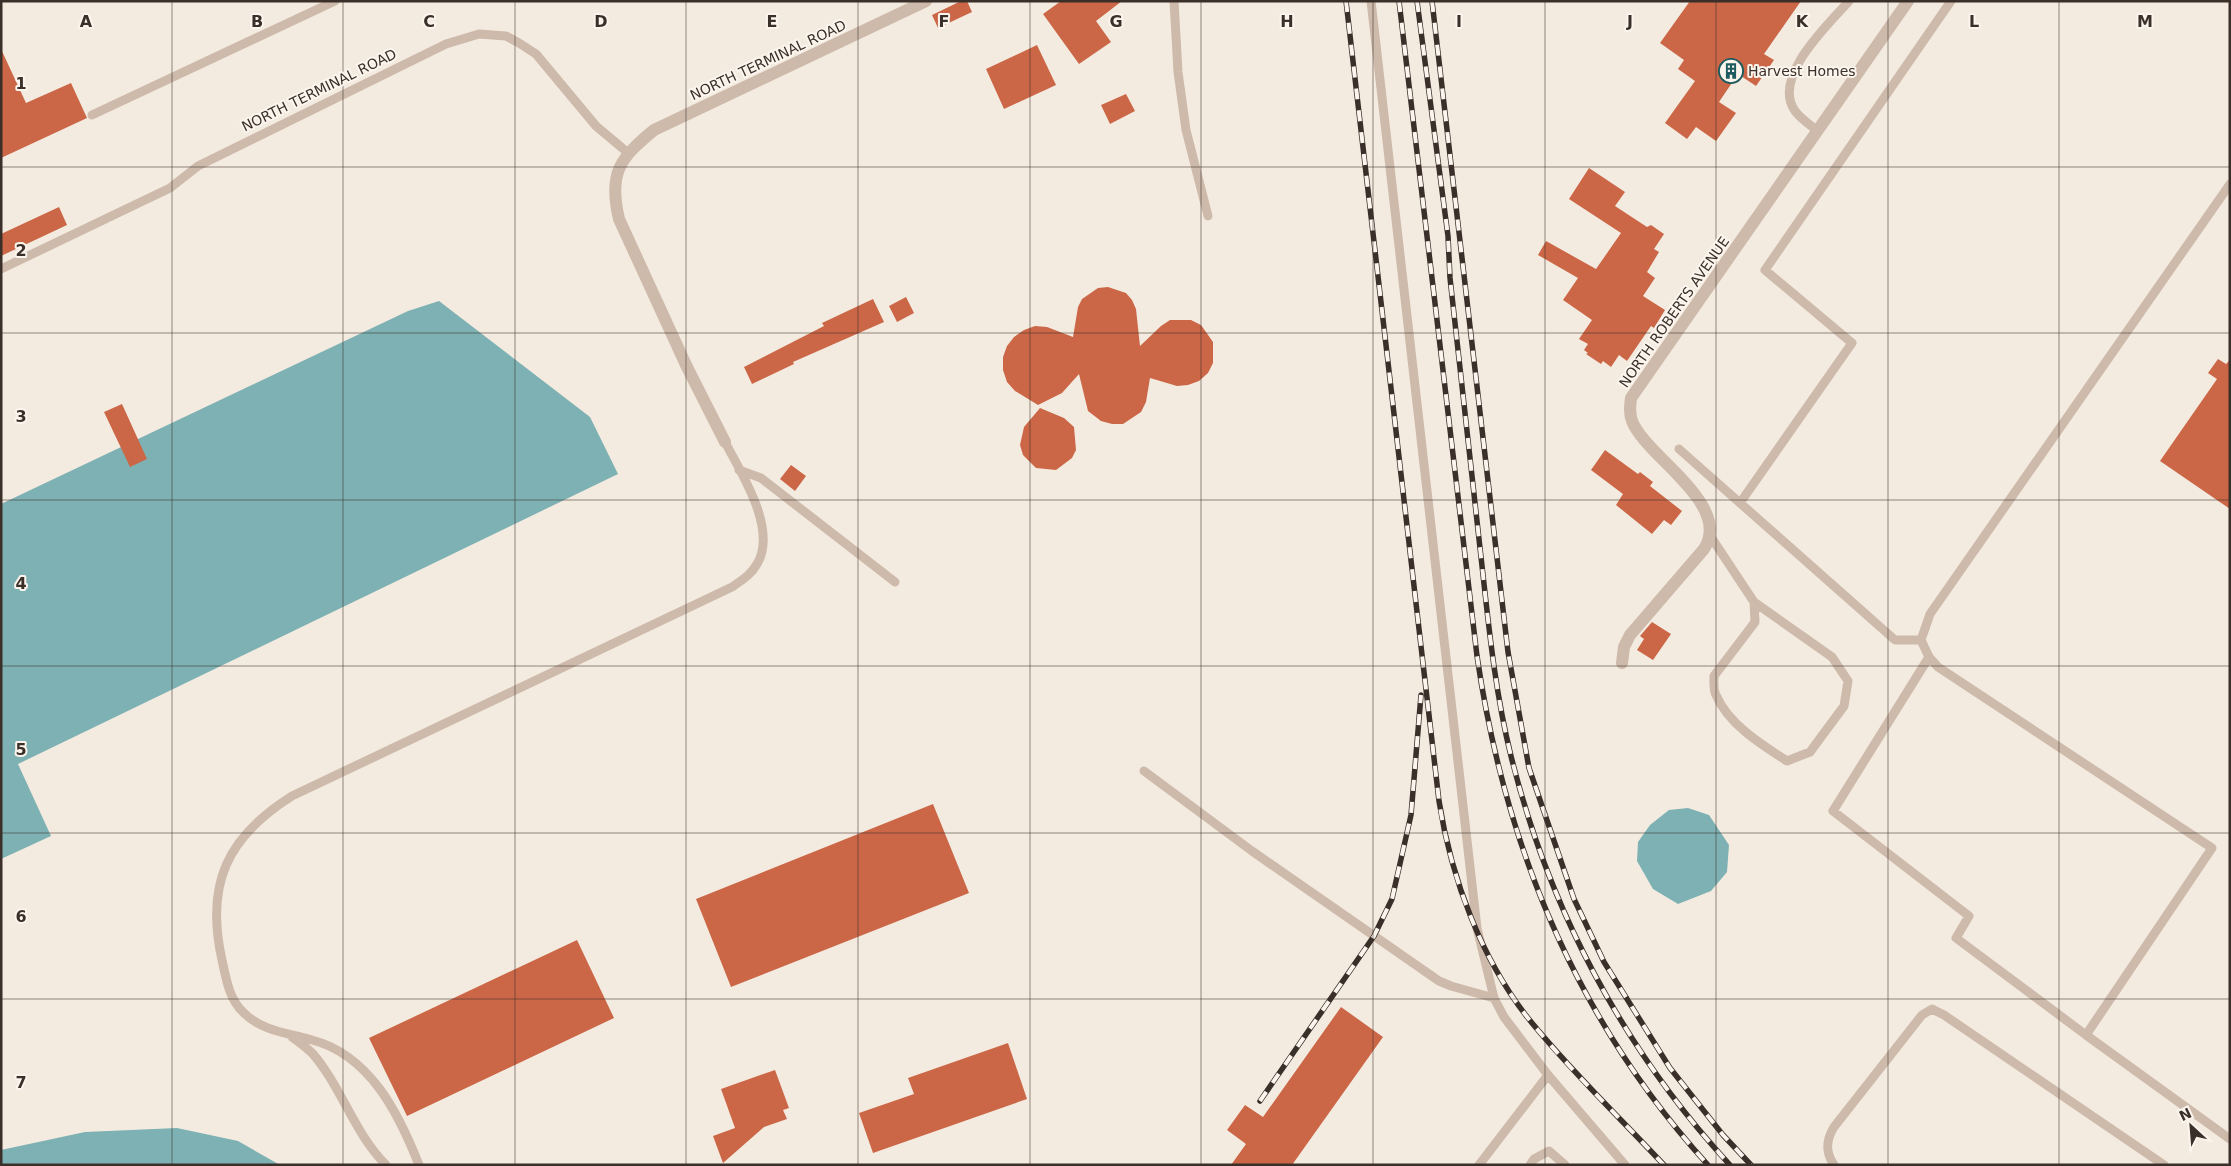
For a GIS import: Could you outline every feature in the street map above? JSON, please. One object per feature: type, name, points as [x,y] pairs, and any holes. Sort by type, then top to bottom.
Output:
[{"type":"street","name":"NORTH TERMINAL ROAD","points":[[725,442],[686,365],[619,219],[614,197],[618,173],[627,152],[654,130],[926,1]]},
{"type":"street","name":"NORTH ROBERTS AVENUE","points":[[1711,537],[1708,523],[1696,495],[1637,430],[1629,410],[1631,398],[1908,1]]},
{"type":"street","points":[[1622,663],[1624,647],[1630,635],[1704,549],[1711,537]]},
{"type":"lane","points":[[92,115],[335,1]]},
{"type":"lane","points":[[1174,1],[1178,72],[1186,130],[1208,216]]},
{"type":"lane","points":[[1371,1],[1477,928],[1494,998],[1515,1033],[1548,1075],[1625,1165]]},
{"type":"lane","points":[[1818,131],[1794,109],[1790,90],[1793,72],[1798,60],[1849,1]]},
{"type":"lane","points":[[1740,503],[1852,343],[1765,270],[1951,1]]},
{"type":"lane","name":"NORTH TERMINAL ROAD","points":[[1,269],[170,188],[198,166],[446,44],[479,34],[506,36],[536,54],[596,126],[627,152]]},
{"type":"lane","points":[[2086,1035],[2212,848],[1938,667],[1929,657],[1921,640],[1930,614],[2230,184]]},
{"type":"lane","points":[[419,1165],[407,1134],[384,1092],[364,1070],[337,1049],[314,1040],[264,1027],[250,1020],[241,1011],[227,982],[218,944],[216,920],[218,890],[226,864],[250,826],[268,811],[292,796],[732,587],[749,576],[758,563],[763,544],[762,524],[755,502],[725,442]]},
{"type":"lane","points":[[1679,449],[1895,640],[1921,640]]},
{"type":"lane","points":[[739,470],[761,478],[894,582]]},
{"type":"lane","points":[[1711,537],[1754,602],[1832,657],[1848,681],[1844,706],[1810,752],[1787,761],[1760,743],[1725,711],[1715,694],[1714,676],[1755,622],[1754,602]]},
{"type":"lane","points":[[1929,657],[1833,811],[1969,916],[1956,938],[2230,1139]]},
{"type":"lane","points":[[1144,771],[1252,851],[1439,981],[1450,986],[1494,998]]},
{"type":"lane","points":[[1834,1165],[1829,1157],[1827,1139],[1922,1015],[1932,1009],[1944,1015],[2164,1165]]},
{"type":"lane","points":[[290,1035],[313,1054],[375,1154],[386,1165]]},
{"type":"lane","points":[[1480,1165],[1548,1075]]},
{"type":"lane","points":[[1530,1165],[1534,1159],[1549,1151],[1565,1165]]},
{"type":"water","points":[[439,301],[590,417],[618,474],[18,764],[51,836],[1,859],[1,504],[408,311]]},
{"type":"water","points":[[1688,808],[1709,815],[1729,845],[1727,872],[1711,891],[1678,904],[1653,889],[1637,861],[1638,842],[1650,825],[1669,810]]},
{"type":"water","points":[[177,1128],[238,1141],[280,1165],[1,1165],[1,1150],[85,1132]]},
{"type":"building","points":[[961,1],[967,1],[972,12],[938,28],[932,15]]},
{"type":"building","points":[[1061,1],[1122,1],[1096,21],[1111,42],[1079,64],[1043,14]]},
{"type":"building","name":"Harvest Homes","points":[[1690,1],[1801,1],[1764,54],[1774,60],[1756,86],[1738,74],[1719,102],[1736,113],[1716,141],[1696,127],[1687,139],[1665,123],[1695,81],[1678,69],[1684,60],[1660,43]]},
{"type":"building","points":[[1037,45],[1056,85],[1004,109],[986,69]]},
{"type":"building","points":[[1,49],[26,103],[71,83],[87,118],[1,158]]},
{"type":"building","points":[[1126,94],[1135,111],[1110,124],[1101,105]]},
{"type":"building","points":[[1589,168],[1625,192],[1615,206],[1647,227],[1651,225],[1664,234],[1654,249],[1659,252],[1647,272],[1655,278],[1643,296],[1665,310],[1654,328],[1651,326],[1627,361],[1619,355],[1611,367],[1603,361],[1601,364],[1586,354],[1588,353],[1584,350],[1588,344],[1579,339],[1592,320],[1563,300],[1578,278],[1538,255],[1546,241],[1596,269],[1621,233],[1569,199]]},
{"type":"building","points":[[59,207],[67,225],[1,256],[1,234]]},
{"type":"building","points":[[1108,287],[1126,293],[1132,300],[1136,309],[1140,346],[1170,320],[1191,320],[1201,325],[1213,342],[1213,363],[1208,373],[1199,381],[1177,386],[1150,378],[1146,402],[1141,412],[1123,424],[1101,421],[1088,411],[1079,374],[1062,393],[1038,405],[1015,391],[1007,382],[1003,370],[1003,357],[1007,346],[1014,337],[1024,330],[1035,326],[1047,327],[1073,337],[1078,307],[1082,299],[1098,288]]},
{"type":"building","points":[[906,297],[914,313],[897,322],[889,306]]},
{"type":"building","points":[[873,299],[884,322],[793,362],[794,364],[752,384],[744,367],[824,326],[822,323]]},
{"type":"building","points":[[2218,359],[2226,364],[2230,360],[2230,509],[2160,461],[2217,379],[2208,373]]},
{"type":"building","points":[[122,404],[147,459],[130,467],[104,412]]},
{"type":"building","points":[[1040,408],[1064,418],[1074,427],[1076,450],[1072,458],[1056,470],[1036,468],[1023,455],[1020,445],[1024,427]]},
{"type":"building","points":[[1605,450],[1638,474],[1640,472],[1653,482],[1650,486],[1682,511],[1671,525],[1664,520],[1652,534],[1616,505],[1623,494],[1591,470]]},
{"type":"building","points":[[791,465],[806,476],[795,491],[780,479]]},
{"type":"building","points":[[1652,622],[1671,634],[1653,660],[1637,650],[1644,639],[1640,636]]},
{"type":"building","points":[[933,804],[969,893],[731,987],[696,899]]},
{"type":"building","points":[[577,940],[614,1018],[407,1116],[369,1038]]},
{"type":"building","points":[[1341,1007],[1383,1037],[1292,1165],[1231,1165],[1246,1144],[1227,1130],[1245,1105],[1263,1117]]},
{"type":"building","points":[[1008,1043],[1027,1099],[873,1153],[859,1113],[914,1094],[908,1078]]},
{"type":"building","points":[[775,1070],[789,1108],[783,1110],[787,1119],[764,1127],[723,1163],[713,1136],[735,1128],[721,1089]]},
{"type":"railway","points":[[1346,1],[1439,801],[1452,860],[1471,918],[1498,973],[1514,999],[1564,1060],[1664,1165]]},
{"type":"railway","points":[[1399,1],[1477,656],[1490,727],[1506,796],[1528,863],[1554,928],[1585,991],[1621,1052],[1662,1110],[1708,1165]]},
{"type":"railway","points":[[1417,1],[1448,236],[1450,278],[1489,627],[1500,705],[1511,756],[1527,813],[1546,868],[1569,922],[1595,974],[1624,1025],[1656,1074],[1691,1120],[1730,1165]]},
{"type":"railway","points":[[1432,1],[1508,652],[1529,768],[1574,899],[1604,962],[1670,1068],[1723,1135],[1751,1165]]},
{"type":"railway","points":[[1260,1101],[1374,936],[1392,899],[1411,815],[1421,695]]},
{"type":"place","name":"Harvest Homes","points":[[1731,71]]}]
